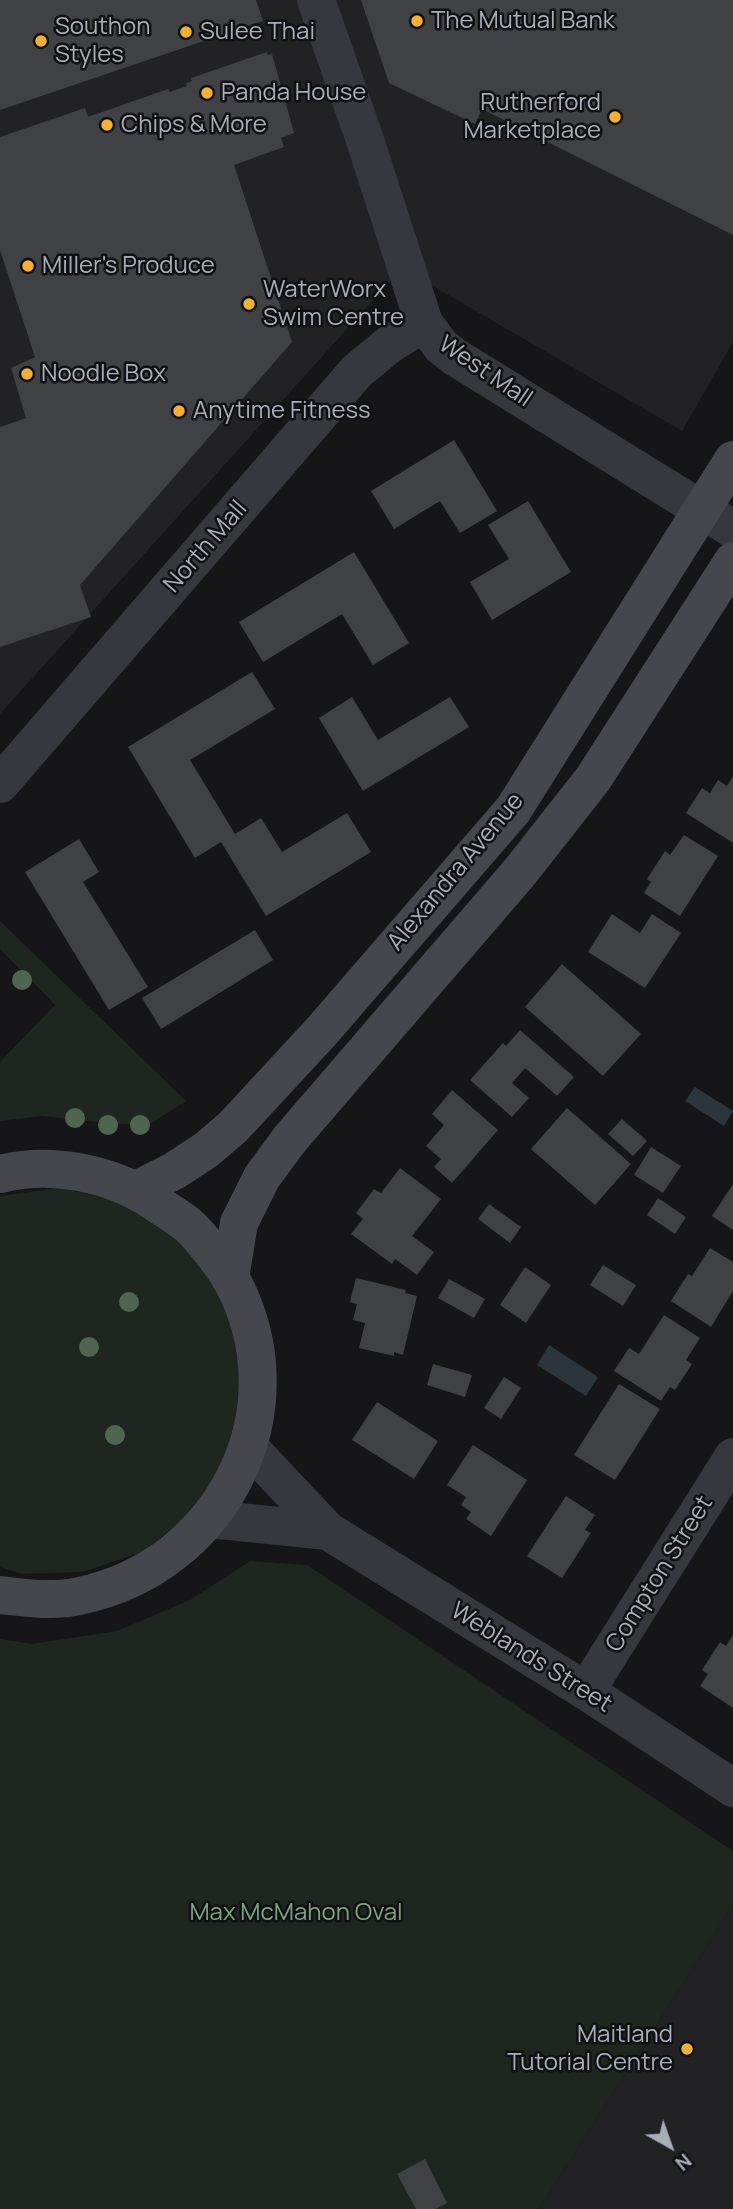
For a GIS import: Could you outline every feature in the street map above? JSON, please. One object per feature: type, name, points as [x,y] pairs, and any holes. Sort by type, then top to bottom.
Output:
[{"type":"main road","name":"Alexandra Avenue","points":[[136,1190],[185,1164],[233,1128],[321,1032],[513,810],[733,460]]},
{"type":"main road","name":"Alexandra Avenue","points":[[230,1278],[239,1223],[268,1169],[290,1139],[519,873],[593,779],[733,561]]},
{"type":"main road","points":[[0,1174],[53,1169],[95,1175],[136,1190],[190,1227],[230,1278],[247,1317],[257,1360],[257,1403],[248,1446],[232,1486],[210,1519],[183,1547],[151,1570],[116,1586],[78,1597],[38,1600],[0,1595]]},
{"type":"street","name":"West Mall","points":[[316,0],[364,136],[424,323],[441,346],[733,529]]},
{"type":"street","name":"North Mall","points":[[0,784],[357,372],[390,344],[424,323]]},
{"type":"street","name":"Weblands Street","points":[[248,1446],[328,1531],[586,1692],[733,1788]]},
{"type":"street","name":"Compton Street","points":[[586,1692],[733,1457]]},
{"type":"street","name":"Weblands Street","points":[[210,1519],[328,1531]]},
{"type":"shaded area","points":[[0,0],[733,0],[733,342],[682,431],[402,268],[0,714]]},
{"type":"shaded area","points":[[695,1087],[733,1111],[724,1126],[685,1101]]},
{"type":"shaded area","points":[[549,1345],[598,1377],[586,1396],[537,1365]]},
{"type":"shaded area","name":"Maitland Tutorial Centre","points":[[733,1905],[733,2209],[539,2209]]},
{"type":"green space","points":[[0,921],[186,1101],[150,1124],[115,1124],[41,1116],[0,1121],[0,1062],[55,1005],[0,949]]},
{"type":"green space","points":[[58,1188],[123,1201],[178,1236],[217,1284],[239,1341],[242,1403],[225,1462],[190,1514],[142,1552],[83,1572],[22,1574],[0,1567],[0,1196]]},
{"type":"green space","name":"Max McMahon Oval","points":[[250,1561],[307,1565],[733,1851],[733,1905],[539,2209],[0,2209],[0,1639],[32,1644],[117,1631],[190,1600]]},
{"type":"building","points":[[0,0],[256,0],[263,21],[0,110]]},
{"type":"building","name":"Rutherford Marketplace","points":[[361,0],[733,0],[733,235],[482,109],[475,124],[389,83]]},
{"type":"building","points":[[267,52],[268,55],[272,54],[294,133],[281,138],[284,147],[234,165],[292,342],[80,585],[91,617],[0,647],[0,427],[26,418],[11,368],[35,357],[0,250],[0,137],[85,108],[88,117],[168,89],[170,92],[187,86],[186,83],[192,81],[191,78]]},
{"type":"building","points":[[454,440],[497,511],[460,533],[440,501],[394,529],[371,491]]},
{"type":"building","points":[[528,501],[571,572],[492,620],[470,582],[509,559],[488,525]]},
{"type":"building","points":[[354,552],[409,643],[373,665],[342,614],[263,662],[239,622]]},
{"type":"building","points":[[252,672],[275,709],[190,760],[235,834],[261,818],[282,852],[347,813],[371,852],[266,916],[221,842],[195,858],[128,747]]},
{"type":"building","points":[[352,697],[378,740],[450,697],[469,727],[363,791],[319,718]]},
{"type":"building","points":[[733,776],[733,843],[686,813],[702,788],[710,793],[718,780],[727,786]]},
{"type":"building","points":[[684,835],[718,856],[680,916],[644,893],[651,882],[647,879],[665,851],[670,855]]},
{"type":"building","points":[[79,839],[99,872],[83,882],[148,987],[109,1010],[25,872]]},
{"type":"building","points":[[612,914],[640,933],[652,914],[681,933],[645,988],[588,952]]},
{"type":"building","points":[[255,930],[273,960],[161,1029],[142,998]]},
{"type":"building","points":[[562,964],[641,1034],[603,1076],[525,1007]]},
{"type":"building","points":[[520,1030],[574,1077],[557,1096],[525,1068],[512,1083],[529,1098],[512,1117],[470,1080],[503,1043],[506,1046]]},
{"type":"building","points":[[452,1090],[498,1130],[452,1183],[434,1167],[441,1159],[426,1146],[444,1125],[432,1114]]},
{"type":"building","points":[[567,1108],[631,1164],[595,1205],[531,1149]]},
{"type":"building","points":[[622,1119],[647,1141],[633,1156],[608,1134]]},
{"type":"building","points":[[651,1147],[681,1166],[663,1193],[634,1175]]},
{"type":"building","points":[[400,1168],[441,1199],[412,1236],[434,1252],[417,1275],[395,1259],[392,1264],[351,1234],[363,1219],[356,1213],[374,1189],[381,1193]]},
{"type":"building","points":[[733,1184],[733,1230],[712,1216]]},
{"type":"building","points":[[658,1198],[686,1217],[675,1234],[647,1215]]},
{"type":"building","points":[[489,1204],[521,1227],[510,1243],[478,1219]]},
{"type":"building","points":[[710,1248],[733,1262],[733,1291],[711,1327],[671,1301],[688,1274],[692,1276]]},
{"type":"building","points":[[603,1265],[636,1285],[623,1306],[590,1285]]},
{"type":"building","points":[[525,1267],[551,1285],[526,1323],[500,1305]]},
{"type":"building","points":[[356,1278],[406,1290],[405,1293],[417,1296],[403,1355],[394,1352],[394,1356],[359,1348],[365,1323],[353,1320],[357,1304],[350,1302]]},
{"type":"building","points":[[449,1279],[485,1299],[474,1318],[438,1298]]},
{"type":"building","points":[[664,1315],[700,1338],[686,1360],[692,1364],[675,1390],[670,1387],[661,1401],[614,1371],[629,1348],[639,1354]]},
{"type":"building","points":[[433,1364],[472,1375],[465,1397],[427,1385]]},
{"type":"building","points":[[504,1377],[521,1388],[501,1419],[484,1408]]},
{"type":"building","points":[[619,1384],[660,1409],[615,1480],[574,1455]]},
{"type":"building","points":[[377,1402],[438,1441],[414,1479],[352,1440]]},
{"type":"building","points":[[473,1445],[527,1480],[491,1536],[466,1519],[471,1512],[461,1505],[466,1497],[447,1485]]},
{"type":"building","points":[[566,1496],[595,1515],[585,1530],[591,1533],[562,1578],[527,1556]]},
{"type":"building","points":[[733,1635],[733,1708],[700,1686],[708,1674],[702,1670],[720,1642],[726,1646]]},
{"type":"building","points":[[425,2159],[447,2203],[436,2209],[416,2209],[397,2174]]},
{"type":"place","name":"The Mutual Bank","points":[[417,21]]},
{"type":"place","name":"Sulee Thai","points":[[186,32]]},
{"type":"place","name":"Southon Styles","points":[[41,41]]},
{"type":"place","name":"Panda House","points":[[207,93]]},
{"type":"place","name":"Rutherford Marketplace","points":[[615,117]]},
{"type":"place","name":"Chips & More","points":[[107,125]]},
{"type":"place","name":"Miller's Produce","points":[[28,266]]},
{"type":"place","name":"WaterWorx Swim Centre","points":[[249,304]]},
{"type":"place","name":"Noodle Box","points":[[27,374]]},
{"type":"place","name":"Anytime Fitness","points":[[179,411]]},
{"type":"place","name":"Maitland Tutorial Centre","points":[[687,2049]]}]
